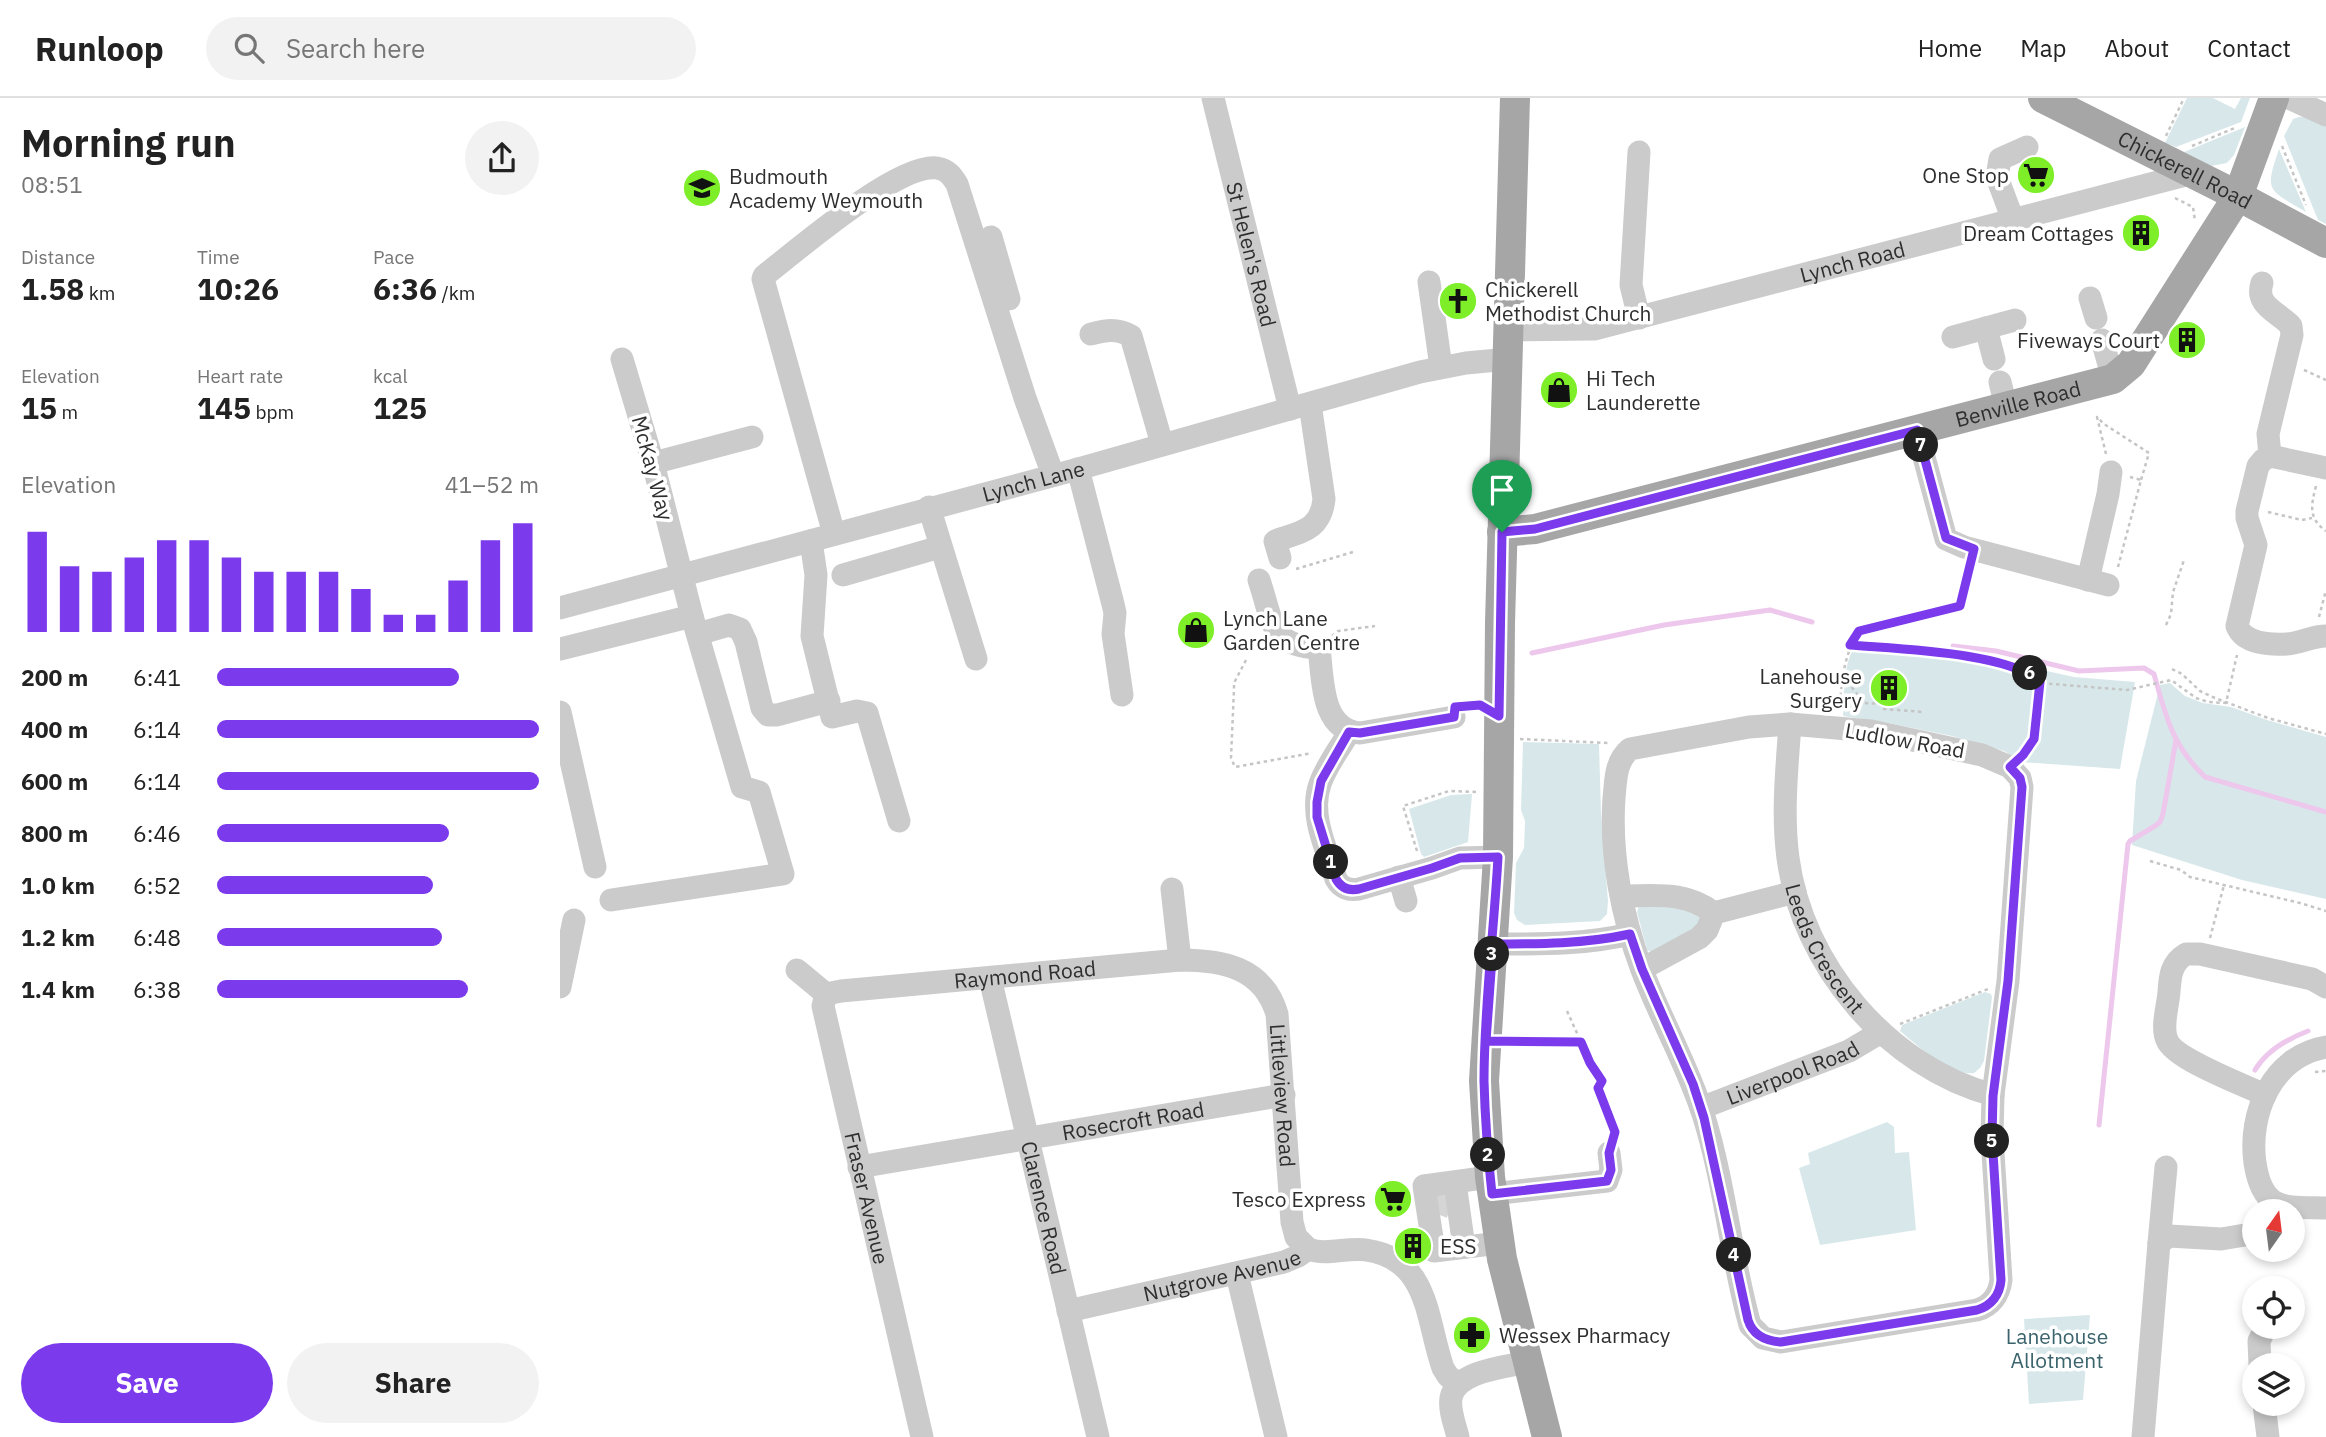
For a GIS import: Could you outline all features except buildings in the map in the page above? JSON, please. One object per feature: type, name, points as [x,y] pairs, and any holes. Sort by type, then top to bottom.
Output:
[{"type":"main road","points":[[1515,98],[1502,532],[1498,857],[1484,1081],[1491,1185],[1499,1243],[1547,1437]]},
{"type":"main road","name":"Chickerell Road","points":[[2043,98],[2191,161],[2238,195],[2326,243]]},
{"type":"main road","points":[[2113,379],[2131,364],[2238,195],[2274,98]]},
{"type":"main road","name":"Benville Road","points":[[1502,532],[1535,529],[1917,430],[2003,395],[2113,379]]},
{"type":"street","name":"St Helen's Road","points":[[1213,98],[1300,407],[1323,505],[1318,520],[1312,526],[1275,541],[1287,564]]},
{"type":"street","points":[[2289,98],[2326,115]]},
{"type":"street","points":[[2013,220],[1997,177],[2000,159],[2027,147]]},
{"type":"street","points":[[2136,187],[2143,178],[2154,147]]},
{"type":"street","points":[[1639,152],[1631,285],[1639,318]]},
{"type":"street","name":"Lynch Road","points":[[1509,344],[1639,318],[2136,187],[2191,161]]},
{"type":"street","points":[[834,534],[763,279],[878,189],[901,176],[938,168],[951,175],[957,184],[1024,398],[1053,475]]},
{"type":"street","points":[[992,237],[1019,333],[1024,362],[1024,398]]},
{"type":"street","points":[[1429,282],[1441,367]]},
{"type":"street","points":[[2262,283],[2262,302],[2288,323],[2292,330],[2268,434],[2270,456]]},
{"type":"street","points":[[2096,319],[2113,379]]},
{"type":"street","points":[[1953,337],[2015,320]]},
{"type":"street","points":[[1986,328],[1994,359]]},
{"type":"street","points":[[1091,334],[1109,329],[1123,331],[1131,336],[1162,444]]},
{"type":"street","name":"Lynch Lane","points":[[560,608],[1078,469],[1441,367],[1509,344]]},
{"type":"street","name":"McKay Way","points":[[611,900],[783,874],[759,792],[742,787],[622,359]]},
{"type":"street","points":[[1917,430],[1946,538],[1974,549],[2098,583],[2111,472]]},
{"type":"street","points":[[653,463],[751,437]]},
{"type":"street","points":[[2320,637],[2284,644],[2255,641],[2242,635],[2237,623],[2256,545],[2247,518],[2258,466],[2270,456],[2323,467]]},
{"type":"street","points":[[1078,469],[1115,613],[1113,634],[1122,695]]},
{"type":"street","points":[[929,508],[976,659]]},
{"type":"street","points":[[811,541],[816,575],[812,636],[832,717],[857,711],[867,713],[900,821]]},
{"type":"street","points":[[843,575],[940,548]]},
{"type":"street","points":[[1259,580],[1280,635],[1292,644],[1319,648],[1329,711],[1337,724],[1349,732],[1360,733],[1454,717]]},
{"type":"street","points":[[560,649],[695,625],[729,625],[740,629],[746,642],[762,708],[768,715],[829,701]]},
{"type":"street","points":[[560,712],[595,867]]},
{"type":"street","name":"Ludlow Road","points":[[1630,749],[1749,727],[1790,724],[1896,735],[1966,750],[2010,767]]},
{"type":"street","name":"Leeds Crescent","points":[[1790,724],[1785,821],[1788,857],[1795,892],[1808,927],[1833,974],[1856,1006],[1905,1053],[1934,1072],[1970,1089],[1993,1096]]},
{"type":"street","points":[[1349,732],[1321,781],[1316,808],[1338,883],[1354,890],[1460,858],[1498,857]]},
{"type":"street","points":[[1630,749],[1617,767],[1613,806],[1616,862],[1630,934],[1642,969],[1701,1108],[1748,1320],[1758,1335],[1781,1342],[1977,1310],[1990,1303],[1997,1294],[2001,1280],[1992,1137],[1993,1096],[2008,981],[2022,787],[2020,778],[2010,767]]},
{"type":"street","points":[[1399,877],[1406,901]]},
{"type":"street","points":[[1172,888],[1180,960]]},
{"type":"street","points":[[1714,913],[1795,892]]},
{"type":"street","points":[[1622,896],[1687,898],[1701,903],[1714,913]]},
{"type":"street","points":[[1642,969],[1699,938],[1707,930],[1714,913]]},
{"type":"street","points":[[560,987],[574,920]]},
{"type":"street","points":[[1493,944],[1575,943],[1630,934]]},
{"type":"street","points":[[2265,1095],[2183,1057],[2167,1041],[2165,1029],[2170,977],[2174,965],[2186,954],[2206,955],[2312,979],[2326,987]]},
{"type":"street","name":"Raymond Road","points":[[826,994],[833,991],[1180,960],[1222,963]]},
{"type":"street","name":"Littleview Road","points":[[1222,963],[1255,980],[1267,992],[1275,1007],[1292,1222],[1296,1237],[1308,1249]]},
{"type":"street","points":[[797,970],[826,994]]},
{"type":"street","name":"Clarence Road","points":[[990,978],[1098,1437]]},
{"type":"street","name":"Fraser Avenue","points":[[826,994],[823,1006],[922,1437]]},
{"type":"street","name":"Liverpool Road","points":[[1701,1108],[1849,1051],[1881,1032]]},
{"type":"street","points":[[2267,1199],[2257,1176],[2252,1144],[2265,1095],[2274,1078],[2290,1064],[2304,1054],[2326,1046]]},
{"type":"street","name":"Rosecroft Road","points":[[859,1167],[1283,1095]]},
{"type":"street","points":[[1499,1243],[1445,1219],[1424,1185],[1607,1181],[1611,1170],[1609,1153]]},
{"type":"street","points":[[2143,1437],[2166,1167]]},
{"type":"street","points":[[1445,1219],[1455,1183]]},
{"type":"street","points":[[2305,1206],[2326,1208]]},
{"type":"street","points":[[2159,1243],[2169,1236],[2221,1239],[2242,1236]]},
{"type":"street","name":"Nutgrove Avenue","points":[[1068,1311],[1237,1274],[1292,1259],[1308,1249],[1320,1252],[1370,1250],[1403,1266],[1419,1283],[1443,1368],[1458,1384]]},
{"type":"street","points":[[1237,1274],[1276,1437]]},
{"type":"street","points":[[1458,1437],[1451,1404],[1458,1384],[1474,1375],[1528,1362]]},
{"type":"street","points":[[2265,1416],[2267,1437]]},
{"type":"path","points":[[2154,147],[2184,98]]},
{"type":"path","points":[[2191,161],[2247,122]]},
{"type":"path","points":[[2279,138],[2308,209]]},
{"type":"path","points":[[2175,198],[2193,206],[2197,232]]},
{"type":"path","points":[[2286,361],[2326,380]]},
{"type":"path","points":[[2323,467],[2311,505],[2313,517],[2326,531]]},
{"type":"path","points":[[2248,507],[2302,520],[2313,517]]},
{"type":"path","points":[[1838,727],[1843,676],[1850,645],[1859,631],[1960,606],[1974,549]]},
{"type":"path","points":[[1287,564],[1353,552]]},
{"type":"path","points":[[2166,625],[2184,560]]},
{"type":"path","points":[[2320,637],[2326,590]]},
{"type":"path","points":[[1319,648],[1338,631],[1375,626]]},
{"type":"path","points":[[2226,703],[2242,635]]},
{"type":"path","points":[[1850,645],[1959,653],[2030,673],[2040,682],[2127,690],[2171,680],[2189,695],[2208,702],[2226,703]]},
{"type":"path","points":[[1246,660],[1234,683],[1231,758],[1235,767],[1321,751],[1335,758]]},
{"type":"path","points":[[2172,669],[2182,674],[2200,691],[2226,703],[2326,734]]},
{"type":"path","points":[[1843,676],[1864,703],[1923,712]]},
{"type":"path","points":[[2010,767],[2034,739],[2040,682]]},
{"type":"path","points":[[1500,739],[1618,743],[1630,749]]},
{"type":"path","points":[[1423,870],[1403,806],[1449,791],[1499,792]]},
{"type":"path","points":[[2150,861],[2181,870],[2190,877],[2326,911]]},
{"type":"path","points":[[2206,955],[2224,885]]},
{"type":"path","points":[[1881,1032],[2008,981]]},
{"type":"path","points":[[1567,1011],[1590,1063],[1602,1081],[1598,1088],[1615,1132],[1609,1153]]},
{"type":"path","points":[[1486,1041],[1581,1042]]},
{"type":"path","points":[[2311,1072],[2326,1071]]},
{"type":"green space","points":[[2187,98],[2213,98],[2235,109],[2241,98],[2250,98],[2241,122],[2176,147],[2165,143]]},
{"type":"green space","points":[[2308,117],[2326,126],[2326,224],[2318,220],[2284,136],[2293,119]]},
{"type":"green space","points":[[2245,127],[2234,155],[2227,163],[2211,166],[2184,152]]},
{"type":"green space","points":[[2279,149],[2306,212],[2277,194],[2273,188],[2272,174]]},
{"type":"green space","points":[[1857,644],[1961,652],[2074,677],[2135,682],[2120,769],[2021,762],[2004,751],[1952,736],[1843,716],[1847,669]]},
{"type":"green space","points":[[2170,683],[2185,696],[2203,703],[2231,707],[2326,737],[2326,899],[2242,880],[2132,845],[2136,781],[2160,685]]},
{"type":"green space","points":[[1523,742],[1599,744],[1608,901],[1607,914],[1600,921],[1525,925],[1517,920],[1514,913],[1516,863],[1524,848],[1525,821],[1521,810]]},
{"type":"green space","points":[[1472,794],[1468,842],[1424,857],[1409,809],[1451,795]]},
{"type":"green space","points":[[1646,902],[1698,909],[1705,921],[1653,953],[1647,950],[1637,912],[1639,906]]},
{"type":"green space","points":[[1985,992],[1992,997],[1984,1061],[1974,1073],[1965,1073],[1945,1065],[1900,1031],[1902,1025]]},
{"type":"green space","points":[[1887,1122],[1894,1127],[1895,1153],[1909,1152],[1916,1230],[1820,1245],[1799,1168],[1810,1164],[1808,1153]]},
{"type":"green space","name":"Lanehouse Allotment","points":[[2090,1315],[2083,1400],[2029,1404],[2024,1319]]},
{"type":"waterway","points":[[1532,653],[1664,625],[1770,610],[1812,622]]},
{"type":"waterway","points":[[1953,646],[1996,651],[2079,671],[2144,668],[2154,674],[2178,742],[2205,777],[2326,812]]},
{"type":"waterway","points":[[2099,1125],[2128,844],[2160,822],[2176,740]]},
{"type":"waterway","points":[[2255,1070],[2278,1046],[2308,1031]]},
{"type":"tunnel","points":[[1433,1200],[1451,1207]]},
{"type":"place","name":"One Stop","points":[[2036,175]]},
{"type":"place","name":"Budmouth Academy Weymouth","points":[[702,188]]},
{"type":"place","name":"Dream Cottages","points":[[2141,233]]},
{"type":"place","name":"Chickerell Methodist Church","points":[[1458,301]]},
{"type":"place","name":"Fiveways Court","points":[[2187,340]]},
{"type":"place","name":"Hi Tech Launderette","points":[[1559,390]]},
{"type":"place","name":"Lynch Lane Garden Centre","points":[[1196,630]]},
{"type":"place","name":"Lanehouse Surgery","points":[[1889,688]]},
{"type":"place","name":"Tesco Express","points":[[1393,1199]]},
{"type":"place","name":"ESS","points":[[1413,1246]]},
{"type":"place","name":"Wessex Pharmacy","points":[[1472,1335]]},
{"type":"route","points":[[1502,532],[1499,716],[1480,705],[1455,707],[1454,717],[1360,733],[1349,732],[1321,781],[1316,808],[1336,879],[1341,886],[1349,889],[1359,889],[1432,868],[1452,859],[1470,856],[1498,857],[1488,1003],[1486,1041],[1484,1081],[1492,1194],[1607,1181],[1611,1170],[1609,1153],[1615,1132],[1598,1088],[1602,1081],[1581,1042],[1486,1041],[1493,944],[1575,943],[1630,934],[1650,989],[1693,1084],[1704,1118],[1748,1320],[1755,1332],[1763,1338],[1781,1342],[1977,1310],[1986,1306],[2000,1290],[2001,1280],[1992,1137],[1993,1096],[2008,981],[2022,787],[2020,778],[2010,767],[2034,739],[2040,682],[2030,673],[1959,653],[1850,645],[1859,631],[1960,606],[1974,549],[1946,538],[1917,430],[1535,529],[1502,532]]}]
